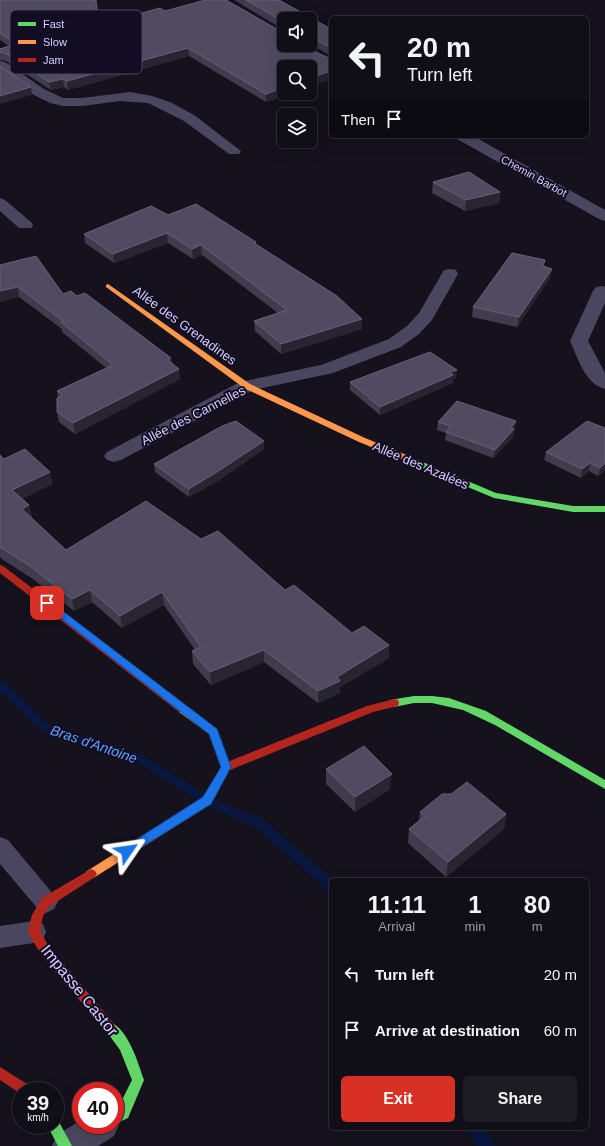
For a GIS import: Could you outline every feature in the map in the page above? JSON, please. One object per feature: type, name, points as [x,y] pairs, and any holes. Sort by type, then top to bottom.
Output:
[{"type":"street","points":[[0,66],[10,73]]},
{"type":"street","points":[[12,74],[46,96],[63,102],[80,102],[122,95],[140,97],[168,105],[234,151]]},
{"type":"street","name":"Chemin Barbot","points":[[466,138],[605,216]]},
{"type":"street","points":[[0,203],[25,225]]},
{"type":"street","name":"Allée des Cannelles","points":[[114,456],[247,386],[326,369],[395,343],[413,330],[426,316],[450,274]]},
{"type":"street","name":"Allée des Grenadines","points":[[108,286],[247,386]]},
{"type":"street","points":[[602,291],[579,342],[594,372],[605,383]]},
{"type":"street","name":"Allée des Azalées","points":[[247,386],[362,440],[494,495],[573,509],[605,510]]},
{"type":"street","points":[[0,568],[213,732],[226,767]]},
{"type":"street","points":[[46,902],[207,801],[226,767],[312,734],[371,709],[398,702],[422,700],[453,702],[481,712],[605,785]]},
{"type":"street","name":"Impasse Castor","points":[[46,902],[38,915],[34,932],[44,949],[125,1046],[138,1080],[124,1111]]},
{"type":"street","points":[[0,1073],[14,1082]]},
{"type":"street","points":[[58,1134],[65,1146]]},
{"type":"street","points":[[68,1146],[88,1134]]},
{"type":"lane","points":[[0,847],[46,902]]},
{"type":"lane","points":[[0,937],[34,932]]},
{"type":"building","points":[[0,0],[96,0],[97,10],[10,10],[10,40],[0,33]]},
{"type":"building","points":[[205,0],[226,0],[277,29],[277,52],[316,52],[329,58],[329,72],[317,76],[317,60],[277,60],[277,90],[266,94],[188,48],[142,61],[142,13],[160,8],[165,11]]},
{"type":"building","points":[[246,0],[279,0],[301,12],[277,12],[277,18]]},
{"type":"building","points":[[317,21],[329,28],[329,47],[317,40]]},
{"type":"building","points":[[10,46],[10,56],[0,52],[0,49]]},
{"type":"building","points":[[0,66],[31,87],[0,96]]},
{"type":"building","points":[[37,74],[93,74],[67,81],[63,79],[49,82]]},
{"type":"building","points":[[469,172],[500,192],[466,200],[433,182]]},
{"type":"building","points":[[196,204],[337,296],[362,319],[281,344],[254,321],[287,310],[201,245],[192,249],[167,233],[113,254],[84,234],[151,206],[168,215]]},
{"type":"building","points":[[512,253],[545,260],[543,266],[552,269],[519,317],[473,307]]},
{"type":"building","points":[[36,256],[63,294],[71,291],[77,296],[85,293],[171,358],[168,360],[179,369],[73,423],[57,412],[57,398],[63,395],[57,391],[113,365],[61,322],[63,321],[18,287],[0,291],[0,265]]},
{"type":"building","points":[[430,352],[457,370],[450,372],[453,375],[380,407],[350,382],[403,362]]},
{"type":"building","points":[[457,401],[516,421],[511,428],[514,429],[495,450],[446,432],[451,426],[438,422]]},
{"type":"building","points":[[236,421],[264,441],[189,489],[154,464],[222,426]]},
{"type":"building","points":[[587,421],[605,428],[605,463],[600,468],[590,463],[582,469],[546,452]]},
{"type":"building","points":[[25,449],[50,472],[12,490],[29,505],[22,509],[66,550],[146,501],[201,539],[218,531],[285,590],[294,585],[352,633],[364,626],[389,645],[337,677],[340,681],[318,691],[264,650],[210,672],[192,651],[201,647],[162,592],[120,616],[90,590],[72,599],[30,566],[0,547],[0,455],[4,459]]},
{"type":"building","points":[[364,746],[392,774],[355,797],[326,769]]},
{"type":"building","points":[[467,782],[506,814],[448,862],[409,829],[425,816],[420,812],[442,794],[451,794]]},
{"type":"waterway","name":"Bras d'Antoine","points":[[0,684],[45,728],[139,758],[207,801],[259,823],[326,881],[329,886]]},
{"type":"waterway","name":"Bras d'Antoine","points":[[474,1130],[488,1146]]},
{"type":"traffic: fast","points":[[406,458],[494,495],[573,509],[605,509]]},
{"type":"traffic: fast","points":[[394,703],[432,699],[466,707],[499,722],[605,785]]},
{"type":"traffic: fast","points":[[110,1028],[125,1046],[138,1080],[124,1111]]},
{"type":"traffic: fast","points":[[58,1134],[65,1146]]},
{"type":"traffic: slow","points":[[108,286],[247,386],[362,440],[406,458]]},
{"type":"traffic: slow","points":[[91,874],[207,801],[226,767],[213,732],[183,709]]},
{"type":"traffic: jam","points":[[0,568],[183,709]]},
{"type":"traffic: jam","points":[[226,767],[371,709],[394,703]]},
{"type":"traffic: jam","points":[[91,874],[46,902],[38,915],[34,932],[44,949],[110,1028]]},
{"type":"traffic: jam","points":[[0,1073],[14,1082]]},
{"type":"route","points":[[47,603],[213,732],[226,767],[207,801],[127,851]]}]
